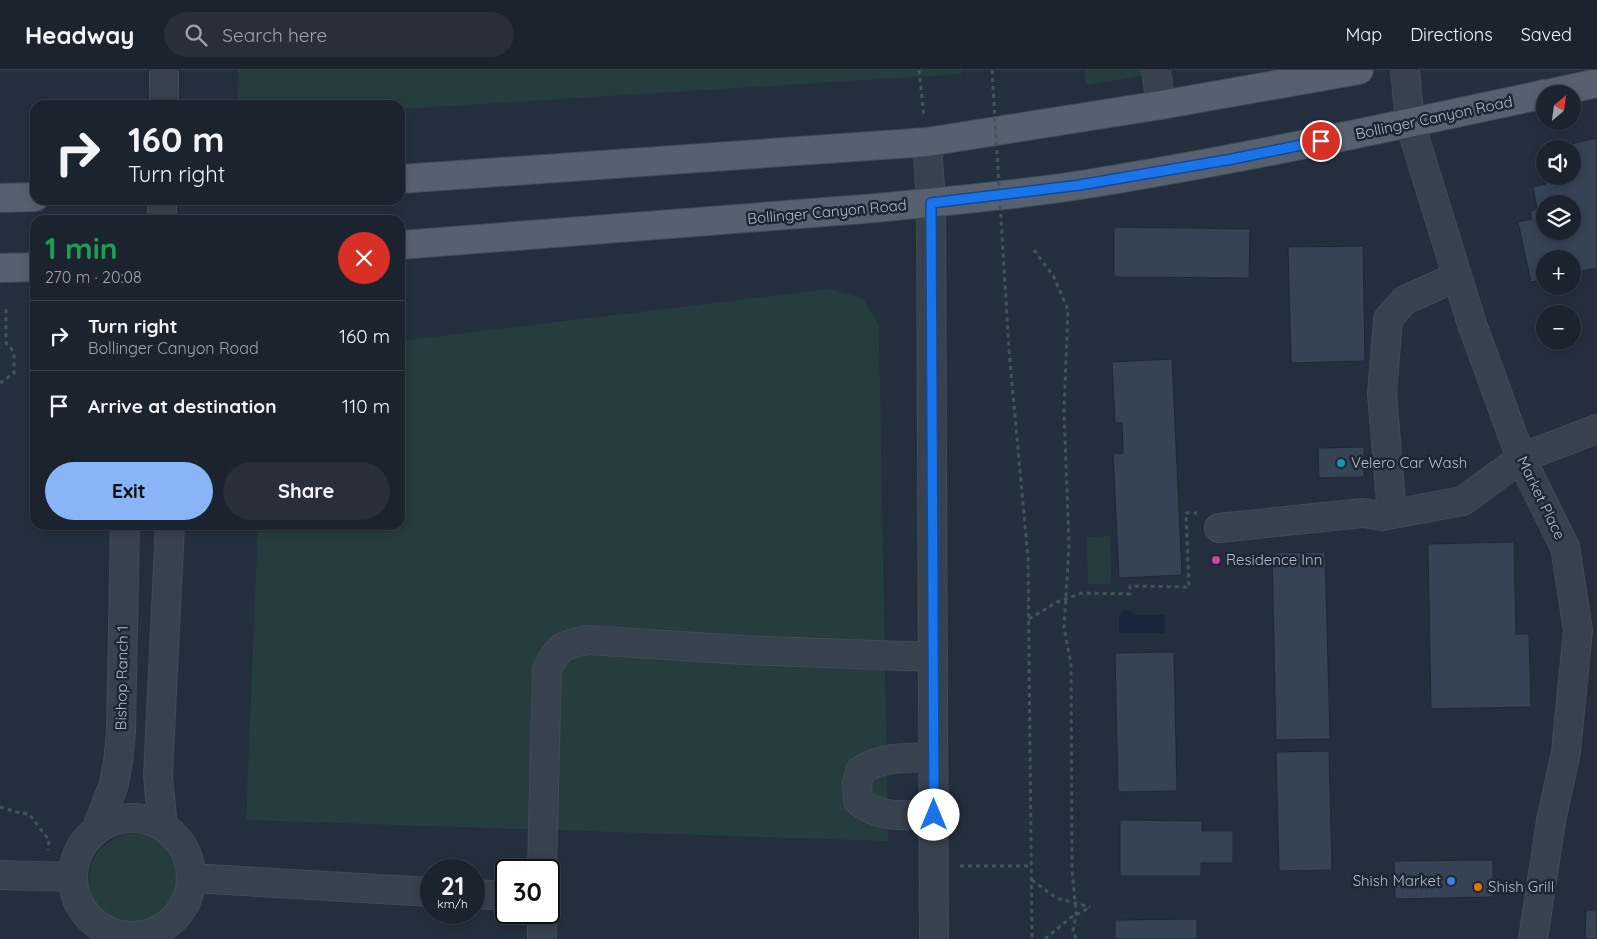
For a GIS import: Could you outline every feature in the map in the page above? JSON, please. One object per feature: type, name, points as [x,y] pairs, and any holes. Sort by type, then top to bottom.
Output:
[{"type":"main road","points":[[405,179],[928,142],[1359,70]]},
{"type":"main road","name":"Bollinger Canyon Road","points":[[1581,87],[1597,83]]},
{"type":"main road","name":"Bollinger Canyon Road","points":[[405,245],[931,203],[1089,183],[1232,159],[1536,96]]},
{"type":"main road","points":[[0,198],[30,197]]},
{"type":"main road","points":[[0,268],[30,267]]},
{"type":"street","points":[[164,70],[164,100]]},
{"type":"street","points":[[1156,70],[1161,104]]},
{"type":"street","name":"Market Place","points":[[1405,70],[1410,123],[1456,277],[1521,458],[1565,547],[1578,630],[1566,752],[1550,821],[1533,939]]},
{"type":"street","points":[[928,142],[931,203],[934,939]]},
{"type":"street","points":[[1392,514],[1382,394],[1388,319],[1405,300],[1456,277]]},
{"type":"street","points":[[1211,521],[1363,513],[1382,516],[1463,501],[1521,458],[1597,430]]},
{"type":"street","name":"Bishop Ranch 1","points":[[97,828],[114,784],[120,742],[126,530]]},
{"type":"street","points":[[163,827],[158,776],[170,530]]},
{"type":"street","points":[[542,859],[546,668],[556,651],[568,644],[588,640],[743,650],[933,657]]},
{"type":"street","points":[[934,757],[885,759],[872,763],[860,771],[857,784],[858,801],[868,809],[880,814],[934,815]]},
{"type":"street","points":[[123,818],[145,819],[163,827],[183,846],[190,863],[191,878],[182,909],[159,934],[136,936],[103,934],[78,902],[72,877],[73,865],[78,851],[97,828],[123,818]]},
{"type":"street","points":[[0,874],[72,877]]},
{"type":"street","points":[[191,878],[420,891]]},
{"type":"street","points":[[542,924],[542,939]]},
{"type":"path","points":[[919,70],[928,142]]},
{"type":"path","points":[[992,70],[1009,350],[1028,558],[1032,939]]},
{"type":"path","points":[[1034,250],[1054,277],[1068,310],[1064,411],[1069,544],[1064,628],[1071,664],[1072,868],[1076,915],[1073,931],[1076,939]]},
{"type":"path","points":[[0,383],[14,373],[14,352],[6,343],[6,306]]},
{"type":"path","points":[[1029,619],[1057,602],[1082,593],[1130,594],[1130,586],[1189,587],[1186,513],[1211,521]]},
{"type":"path","points":[[0,807],[29,814],[49,840],[48,855]]},
{"type":"path","points":[[934,866],[1032,866]]},
{"type":"path","points":[[1032,880],[1056,898],[1090,907],[1056,929],[1045,939]]},
{"type":"green space","points":[[238,70],[961,70],[961,74],[405,109],[405,100],[237,100]]},
{"type":"green space","points":[[1085,70],[1176,70],[1085,85]]},
{"type":"green space","points":[[830,289],[863,299],[879,325],[888,841],[246,820],[258,530],[405,530],[405,340]]},
{"type":"green space","points":[[1110,536],[1111,584],[1088,584],[1087,537]]},
{"type":"green space","points":[[134,834],[151,838],[166,847],[175,862],[179,879],[175,896],[166,911],[151,920],[134,924],[117,920],[102,911],[93,896],[89,879],[93,862],[102,847],[117,838]]},
{"type":"water","points":[[1124,610],[1129,610],[1134,615],[1165,615],[1165,633],[1119,633],[1119,615]]},
{"type":"building","points":[[1597,138],[1597,268],[1581,271],[1581,250],[1536,250],[1536,281],[1531,282],[1518,222],[1532,219],[1530,211],[1536,209],[1536,240],[1581,240],[1581,195],[1536,195],[1536,204],[1533,187],[1542,185],[1581,185],[1581,142]]},
{"type":"building","points":[[1114,227],[1250,229],[1249,278],[1114,277]]},
{"type":"building","points":[[1363,246],[1365,361],[1291,363],[1288,247]]},
{"type":"building","name":"Residence Inn","points":[[1172,359],[1182,575],[1119,578],[1113,454],[1123,453],[1122,423],[1115,423],[1112,362]]},
{"type":"building","name":"Velero Car Wash","points":[[1364,447],[1364,477],[1319,478],[1318,448]]},
{"type":"building","points":[[1514,542],[1516,634],[1529,634],[1531,707],[1431,709],[1428,544]]},
{"type":"building","name":"Residence Inn","points":[[1325,552],[1330,739],[1276,740],[1272,553]]},
{"type":"building","points":[[1174,652],[1177,791],[1118,792],[1115,653]]},
{"type":"building","points":[[1329,751],[1332,870],[1279,871],[1276,752]]},
{"type":"building","points":[[1120,820],[1202,821],[1202,831],[1233,831],[1233,863],[1201,863],[1201,876],[1120,876]]},
{"type":"building","points":[[1493,860],[1493,897],[1395,899],[1394,861]]},
{"type":"building","points":[[1586,910],[1597,910],[1597,939],[1585,939]]},
{"type":"building","points":[[1197,919],[1197,939],[1115,939],[1115,920]]},
{"type":"place","name":"Velero Car Wash","points":[[1341,463]]},
{"type":"place","name":"Residence Inn","points":[[1216,560]]},
{"type":"place","name":"Shish Market","points":[[1451,881]]},
{"type":"place","name":"Shish Grill","points":[[1478,887]]},
{"type":"route","points":[[934,815],[931,203],[1080,185],[1232,159],[1321,141]]}]
